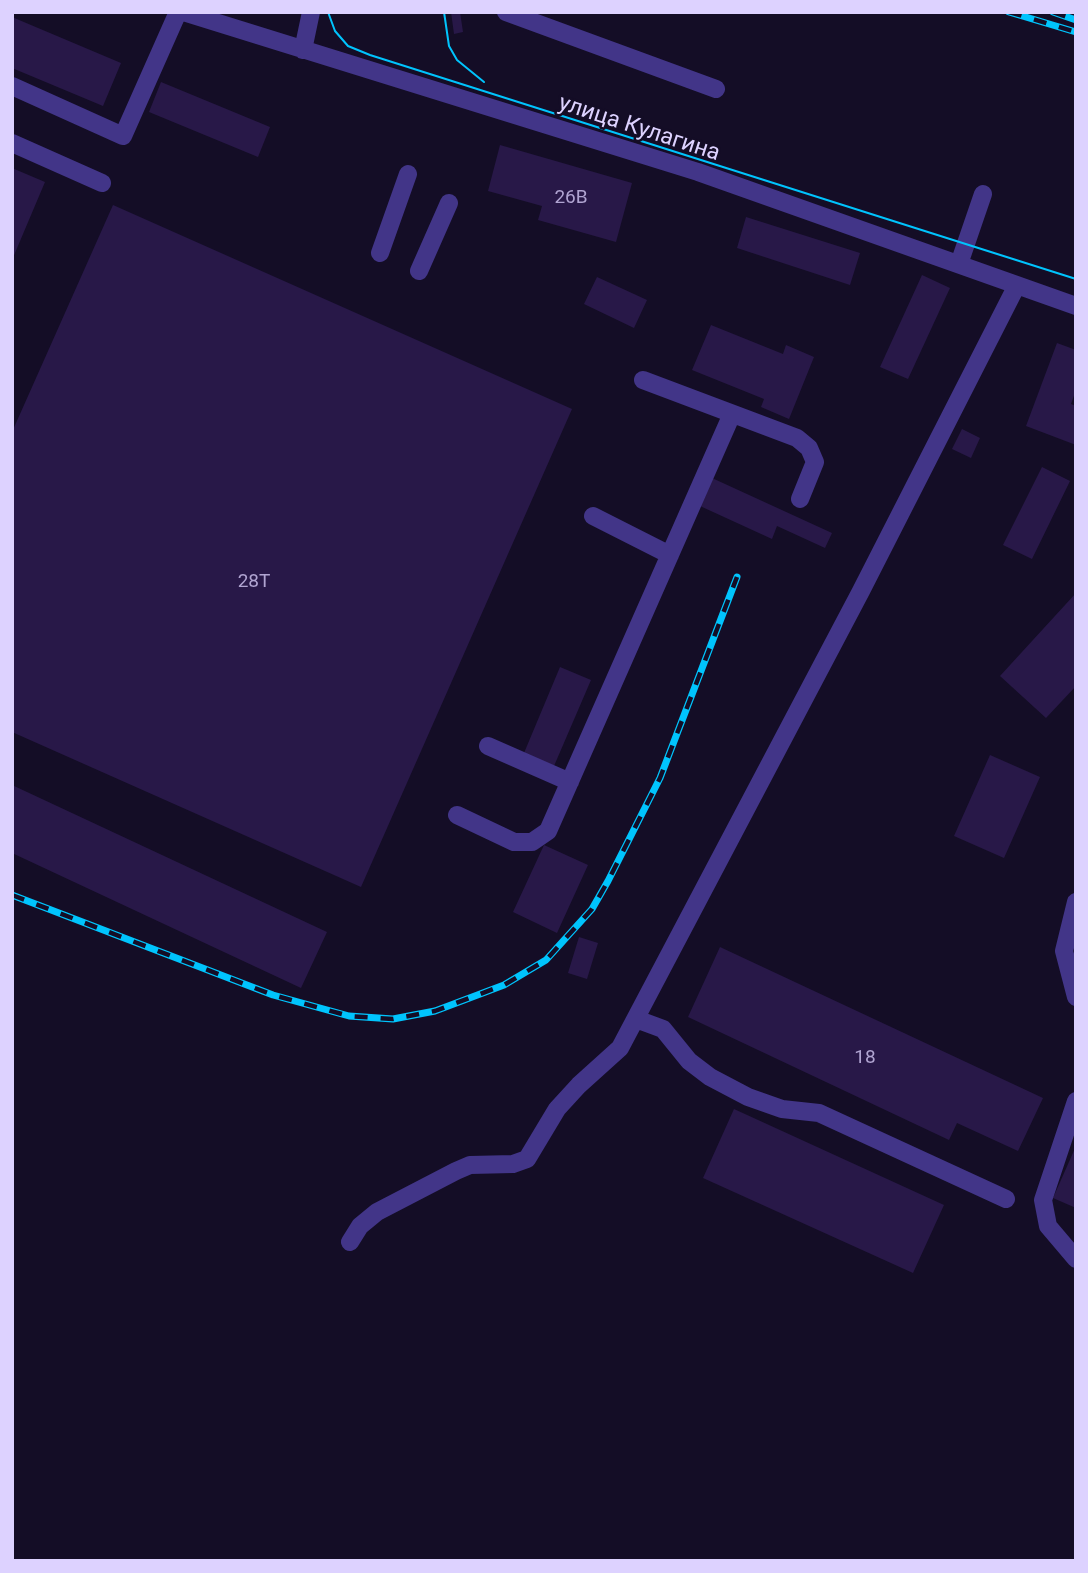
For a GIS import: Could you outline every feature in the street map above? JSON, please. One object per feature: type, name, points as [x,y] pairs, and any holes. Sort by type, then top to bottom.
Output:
[{"type":"street","name":"улица Кулагина","points":[[181,12],[698,172],[1076,306]]},
{"type":"street","points":[[12,86],[123,136],[181,12]]},
{"type":"street","points":[[303,50],[311,12]]},
{"type":"street","points":[[506,12],[716,89]]},
{"type":"street","points":[[12,143],[102,183]]},
{"type":"street","points":[[380,253],[408,174]]},
{"type":"street","points":[[959,264],[983,194]]},
{"type":"street","points":[[419,271],[449,203]]},
{"type":"street","points":[[350,1242],[360,1226],[377,1212],[456,1171],[470,1165],[513,1164],[527,1159],[558,1109],[579,1085],[620,1048],[855,603],[1017,285]]},
{"type":"street","points":[[643,380],[797,438],[809,448],[815,462],[800,499]]},
{"type":"street","points":[[457,815],[514,842],[532,842],[548,831],[732,414]]},
{"type":"street","points":[[593,516],[670,555]]},
{"type":"street","points":[[488,746],[570,782]]},
{"type":"street","points":[[1076,902],[1064,951],[1076,997]]},
{"type":"street","points":[[636,1018],[663,1029],[690,1061],[710,1077],[748,1097],[782,1109],[819,1113],[1006,1199]]},
{"type":"street","points":[[1076,1101],[1043,1200],[1048,1226],[1076,1259]]},
{"type":"building","points":[[451,12],[460,12],[463,32],[454,34]]},
{"type":"building","points":[[12,17],[121,63],[103,106],[12,68]]},
{"type":"building","points":[[161,82],[270,127],[258,157],[149,112]]},
{"type":"building","points":[[500,145],[632,183],[616,242],[538,220],[542,206],[488,191]]},
{"type":"building","points":[[12,168],[45,182],[12,260]]},
{"type":"building","points":[[113,205],[572,409],[361,887],[12,732],[12,432]]},
{"type":"building","points":[[746,217],[860,253],[850,285],[737,248]]},
{"type":"building","points":[[922,275],[950,288],[908,379],[880,367]]},
{"type":"building","points":[[597,277],[647,300],[634,328],[584,304]]},
{"type":"building","points":[[711,325],[783,354],[786,345],[814,357],[789,419],[761,407],[764,399],[692,370]]},
{"type":"building","points":[[1057,343],[1076,350],[1076,390],[1071,404],[1076,406],[1076,445],[1026,426]]},
{"type":"building","points":[[962,429],[980,438],[971,458],[952,449]]},
{"type":"building","points":[[1042,467],[1070,481],[1032,559],[1003,545]]},
{"type":"building","points":[[712,478],[832,533],[825,548],[777,526],[772,539],[700,506]]},
{"type":"building","points":[[1076,593],[1076,686],[1046,718],[1000,676]]},
{"type":"building","points":[[560,667],[591,680],[554,766],[524,753]]},
{"type":"building","points":[[990,755],[1040,777],[1004,858],[954,836]]},
{"type":"building","points":[[12,785],[327,932],[301,988],[12,853]]},
{"type":"building","points":[[544,845],[588,865],[557,933],[513,912]]},
{"type":"building","points":[[579,937],[598,943],[587,979],[568,973]]},
{"type":"building","points":[[720,947],[1043,1098],[1018,1151],[957,1123],[949,1140],[688,1017]]},
{"type":"building","points":[[734,1109],[944,1205],[913,1273],[703,1178]]},
{"type":"building","points":[[1076,1146],[1076,1208],[1053,1198]]},
{"type":"tram line","points":[[328,12],[335,31],[348,46],[370,55],[1076,279]]},
{"type":"tram line","points":[[444,12],[449,46],[457,60],[484,82]]},
{"type":"railway","points":[[1009,12],[1076,32]]},
{"type":"railway","points":[[1053,12],[1076,20]]},
{"type":"railway","points":[[12,895],[273,995],[349,1016],[393,1019],[435,1011],[504,985],[546,960],[592,909],[608,881],[660,778],[737,577]]}]
